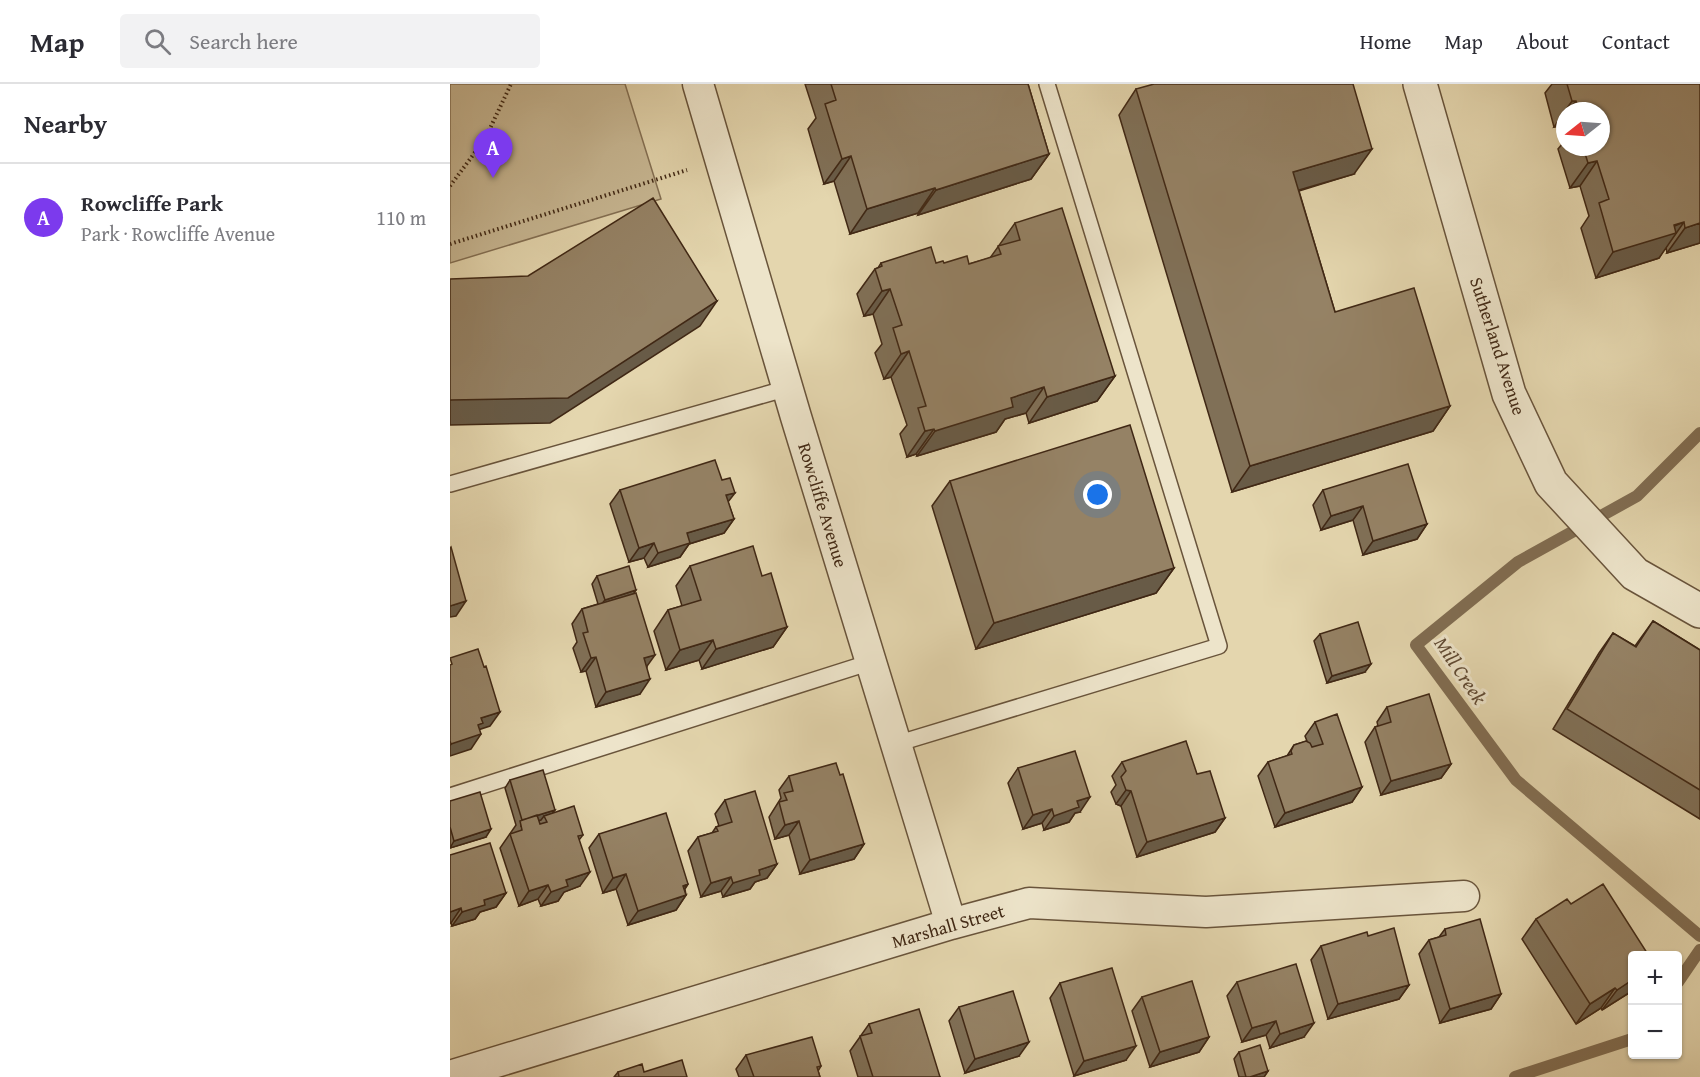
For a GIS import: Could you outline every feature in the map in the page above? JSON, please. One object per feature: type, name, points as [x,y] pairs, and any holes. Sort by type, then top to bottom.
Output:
[{"type":"street","name":"Rowcliffe Avenue","points":[[699,84],[788,388],[951,924]]},
{"type":"street","name":"Sutherland Avenue","points":[[1420,84],[1509,394],[1551,483],[1635,574],[1700,611]]},
{"type":"street","name":"Marshall Street","points":[[450,1076],[951,924],[1029,903],[1206,912],[1464,896]]},
{"type":"lane","points":[[896,744],[1219,646],[1047,84]]},
{"type":"lane","points":[[450,484],[788,388]]},
{"type":"lane","points":[[450,796],[871,662]]},
{"type":"path","points":[[450,186],[485,139],[510,84]]},
{"type":"path","points":[[450,244],[720,159]]},
{"type":"shaded area","points":[[450,84],[625,84],[661,199],[450,263]]},
{"type":"building","points":[[831,84],[1028,84],[1049,154],[867,209],[851,156],[842,159],[825,104],[836,100]]},
{"type":"building","points":[[1154,84],[1353,84],[1372,149],[1293,172],[1335,312],[1414,288],[1450,406],[1250,466],[1136,89]]},
{"type":"building","points":[[1567,84],[1700,84],[1700,223],[1685,228],[1684,222],[1674,225],[1676,233],[1613,252],[1599,203],[1609,199],[1597,161],[1588,163],[1586,156],[1610,156],[1610,102],[1572,101]]},
{"type":"building","points":[[653,198],[717,301],[568,398],[450,400],[450,279],[528,276]]},
{"type":"building","points":[[1062,208],[1115,376],[1047,397],[1044,387],[1011,398],[1013,407],[935,431],[934,429],[925,431],[918,408],[926,406],[909,351],[901,354],[893,328],[902,325],[890,289],[882,291],[875,269],[882,266],[881,263],[931,247],[936,263],[967,256],[969,264],[1001,254],[998,246],[1020,240],[1015,223]]},
{"type":"building","points":[[1130,425],[1174,568],[994,623],[950,481]]},
{"type":"building","points":[[715,460],[722,480],[730,478],[735,493],[726,495],[734,519],[687,533],[690,543],[658,553],[654,543],[639,548],[620,490]]},
{"type":"building","points":[[1408,464],[1427,524],[1373,541],[1363,506],[1331,516],[1323,490]]},
{"type":"building","points":[[753,546],[762,576],[771,573],[787,627],[716,649],[713,640],[680,650],[668,610],[701,600],[690,566]]},
{"type":"building","points":[[450,548],[466,601],[450,606]]},
{"type":"building","points":[[629,566],[636,590],[605,600],[597,576]]},
{"type":"building","points":[[636,593],[655,655],[644,658],[650,679],[606,692],[596,657],[591,658],[583,633],[588,632],[582,609]]},
{"type":"building","points":[[1653,621],[1700,650],[1700,790],[1567,709],[1613,633],[1636,647]]},
{"type":"building","points":[[1358,622],[1371,664],[1332,676],[1320,634]]},
{"type":"building","points":[[478,649],[484,667],[486,666],[500,712],[481,718],[483,723],[478,725],[481,734],[451,744],[450,665],[452,664],[450,658]]},
{"type":"building","points":[[1429,694],[1451,764],[1391,781],[1375,727],[1391,722],[1387,707]]},
{"type":"building","points":[[1337,714],[1362,787],[1285,813],[1268,762],[1292,754],[1294,745],[1306,741],[1312,747],[1323,744],[1315,722]]},
{"type":"building","points":[[1186,741],[1197,774],[1210,771],[1225,818],[1147,842],[1131,791],[1126,790],[1121,777],[1126,771],[1122,762]]},
{"type":"building","points":[[1075,751],[1090,797],[1077,801],[1079,807],[1054,816],[1052,809],[1033,815],[1018,768]]},
{"type":"building","points":[[836,763],[840,775],[843,774],[864,844],[810,860],[799,821],[785,825],[779,802],[787,800],[784,793],[793,791],[789,776]]},
{"type":"building","points":[[543,770],[555,810],[522,820],[510,780]]},
{"type":"building","points":[[755,791],[777,864],[759,870],[760,875],[733,883],[731,877],[711,883],[698,837],[718,831],[716,827],[732,822],[725,800]]},
{"type":"building","points":[[480,792],[491,829],[454,841],[450,827],[450,801]]},
{"type":"building","points":[[574,806],[583,835],[578,836],[590,872],[566,880],[568,886],[551,892],[548,885],[529,891],[510,834],[522,830],[520,821],[537,815],[540,824],[547,822],[544,816]]},
{"type":"building","points":[[666,813],[688,884],[683,886],[686,895],[638,911],[626,874],[613,878],[599,834]]},
{"type":"building","points":[[490,843],[506,893],[484,900],[485,905],[462,912],[461,908],[450,912],[450,855]]},
{"type":"building","points":[[1603,884],[1646,951],[1628,951],[1628,983],[1590,1004],[1536,919],[1567,899],[1571,904]]},
{"type":"building","points":[[1480,919],[1501,994],[1450,1009],[1429,940],[1446,935],[1445,929]]},
{"type":"building","points":[[1394,928],[1409,985],[1338,1004],[1321,946],[1367,932],[1368,936]]},
{"type":"building","points":[[1296,964],[1314,1023],[1280,1034],[1276,1021],[1252,1028],[1237,982]]},
{"type":"building","points":[[1112,968],[1136,1046],[1084,1061],[1060,983]]},
{"type":"building","points":[[1192,981],[1209,1037],[1160,1052],[1142,997]]},
{"type":"building","points":[[1013,991],[1029,1042],[975,1059],[959,1007]]},
{"type":"building","points":[[919,1009],[940,1077],[873,1077],[860,1036],[872,1033],[869,1024]]},
{"type":"building","points":[[812,1037],[821,1066],[817,1067],[820,1077],[754,1077],[746,1055]]},
{"type":"building","points":[[1260,1045],[1268,1071],[1246,1077],[1239,1052]]},
{"type":"building","points":[[682,1060],[687,1077],[619,1077],[618,1072],[642,1064],[644,1072]]},
{"type":"waterway","name":"Mill Creek","points":[[1700,433],[1637,496],[1518,562],[1416,645],[1516,780],[1700,936]]},
{"type":"waterway","name":"Mill Creek","points":[[1682,976],[1700,950]]},
{"type":"waterway","name":"Mill Creek","points":[[1515,1077],[1628,1040]]},
{"type":"place","name":"Rowcliffe Park","points":[[493,178]]}]
